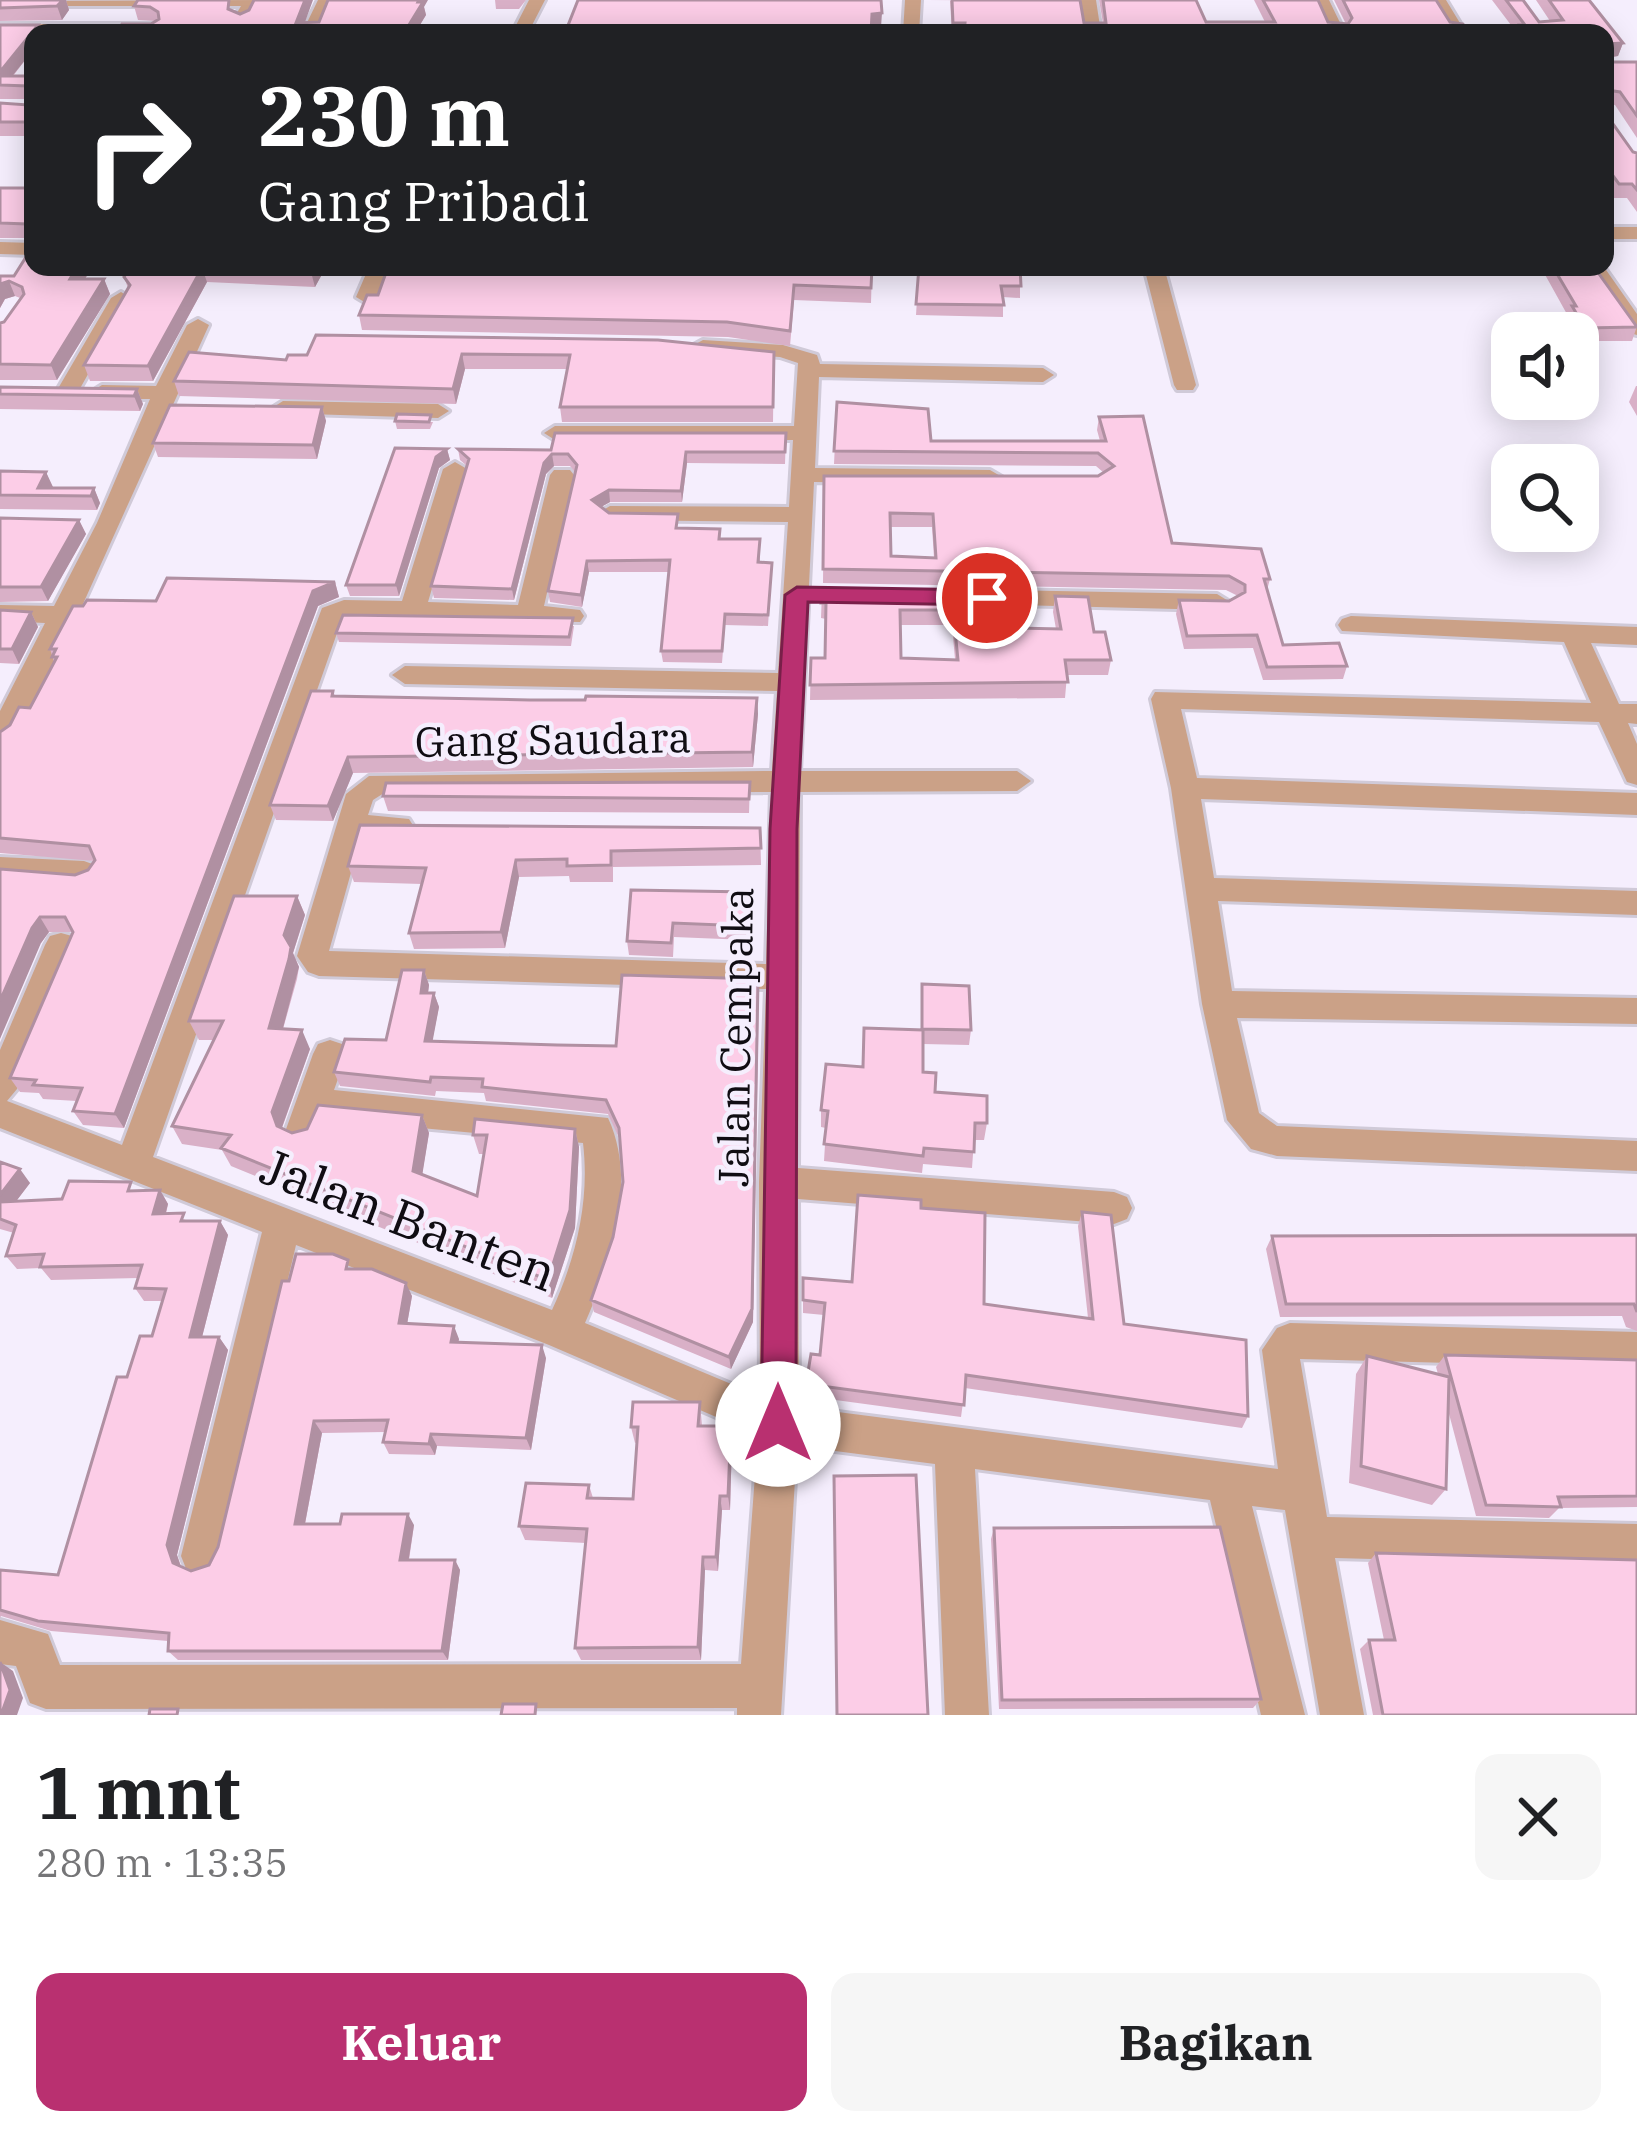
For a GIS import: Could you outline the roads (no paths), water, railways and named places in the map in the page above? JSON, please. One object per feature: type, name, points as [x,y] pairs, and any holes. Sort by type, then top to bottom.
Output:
[{"type":"street","points":[[3,1],[251,1],[242,18]]},
{"type":"street","points":[[366,298],[376,276]]},
{"type":"street","points":[[1156,276],[1186,385]]},
{"type":"street","points":[[1601,276],[1633,319]]},
{"type":"street","points":[[121,298],[56,392],[167,402]]},
{"type":"street","points":[[0,738],[65,615],[98,523],[167,402],[198,325]]},
{"type":"street","points":[[681,346],[782,351],[808,365],[1042,375]]},
{"type":"street","name":"Jalan Cempaka","points":[[759,1701],[778,1424],[782,977],[772,829],[785,779],[794,682],[809,595],[800,515],[808,365]]},
{"type":"street","points":[[628,434],[632,407]]},
{"type":"street","points":[[250,408],[438,411]]},
{"type":"street","points":[[555,433],[804,433]]},
{"type":"street","points":[[413,610],[455,469]]},
{"type":"street","points":[[804,475],[1006,477]]},
{"type":"street","points":[[529,614],[562,476]]},
{"type":"street","points":[[610,513],[800,515]]},
{"type":"street","points":[[916,597],[1226,602]]},
{"type":"street","points":[[132,1166],[331,614],[344,608],[571,616]]},
{"type":"street","points":[[0,613],[65,615]]},
{"type":"street","points":[[1351,625],[1637,636]]},
{"type":"street","points":[[1574,635],[1623,713],[1637,775]]},
{"type":"street","points":[[405,675],[794,682]]},
{"type":"street","points":[[1623,713],[1170,698],[1166,702],[1185,788],[1218,1004],[1244,1120],[1263,1138],[1637,1156]]},
{"type":"street","name":"Gang Saudara","points":[[350,826],[360,794],[380,783],[1017,781]]},
{"type":"street","points":[[1185,788],[1637,804]]},
{"type":"street","points":[[418,828],[350,826],[314,946],[313,956],[319,963],[782,977]]},
{"type":"street","points":[[0,868],[84,873]]},
{"type":"street","points":[[1201,889],[1637,903]]},
{"type":"street","points":[[0,1090],[61,945]]},
{"type":"street","points":[[1218,1004],[1637,1011]]},
{"type":"street","points":[[330,1054],[307,1118],[596,1129],[603,1145],[596,1232],[588,1269],[562,1332]]},
{"type":"street","name":"Jalan Banten","points":[[0,1113],[562,1332],[778,1424],[1266,1489]]},
{"type":"street","points":[[777,1182],[1114,1208]]},
{"type":"street","points":[[202,1556],[282,1226]]},
{"type":"street","points":[[1283,1715],[1266,1489],[1281,1350],[1290,1341],[1637,1350]]},
{"type":"street","points":[[954,1450],[967,1715]]},
{"type":"street","points":[[1266,1489],[1312,1537],[1342,1715]]},
{"type":"street","points":[[1312,1537],[1637,1545]]},
{"type":"street","points":[[0,1642],[32,1645],[39,1652],[41,1682],[46,1687],[759,1701]]}]
